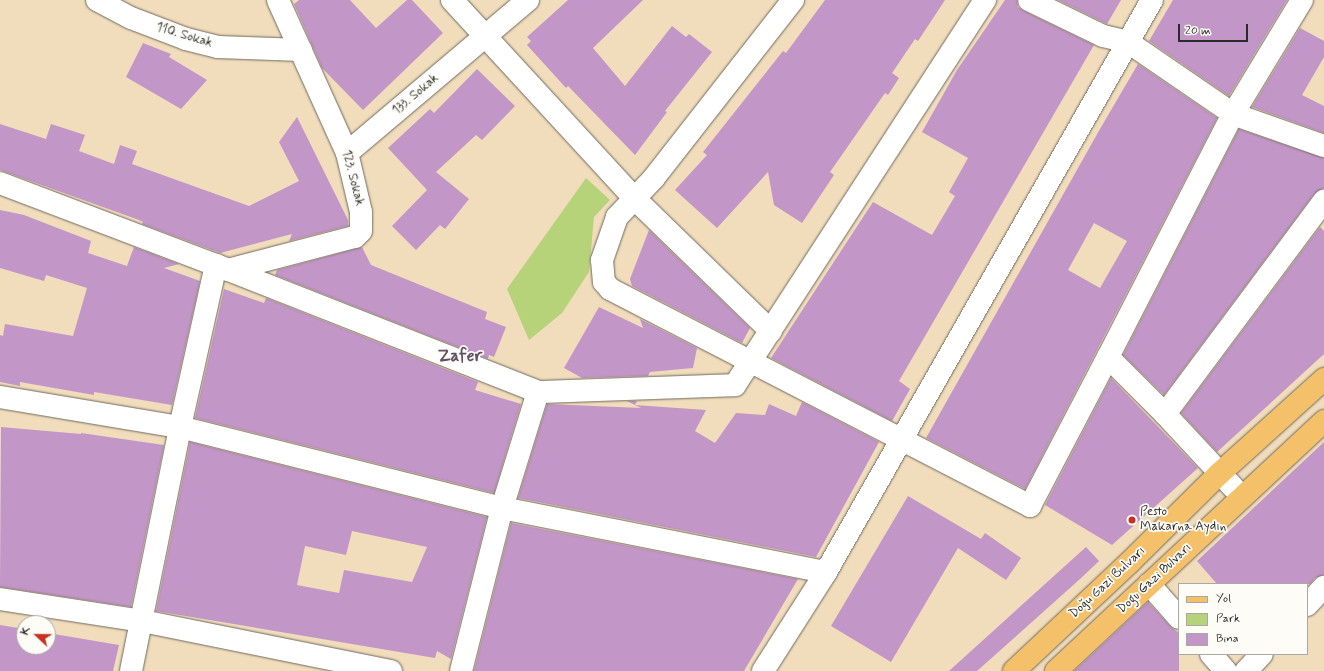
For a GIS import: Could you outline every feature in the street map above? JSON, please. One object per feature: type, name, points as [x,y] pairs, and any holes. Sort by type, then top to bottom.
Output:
[{"type":"main road","name":"Doğu Gazi Bulvarı","points":[[1014,671],[1129,563],[1219,474],[1324,379]]},
{"type":"main road","name":"Dogu Gazi Bulvarı","points":[[1056,671],[1324,421]]},
{"type":"street","name":"110. Sokak","points":[[97,0],[131,18],[186,39],[218,47],[301,50]]},
{"type":"street","name":"123. Sokak","points":[[222,267],[358,234],[361,231],[362,221],[347,153],[278,0]]},
{"type":"street","points":[[452,0],[485,38],[634,198],[771,331]]},
{"type":"street","name":"133. Sokak","points":[[347,153],[485,38],[528,0]]},
{"type":"street","points":[[792,0],[654,178],[616,217],[602,260],[604,282],[610,289],[1030,506],[1233,114],[1302,0]]},
{"type":"street","points":[[0,183],[222,267],[538,392],[735,385],[985,0]]},
{"type":"street","points":[[1029,0],[1103,36],[1128,42],[1233,114],[1324,146]]},
{"type":"street","points":[[763,671],[826,572],[1152,0]]},
{"type":"street","points":[[1165,414],[1324,201]]},
{"type":"street","points":[[131,671],[180,426],[222,267]]},
{"type":"street","points":[[1108,357],[1165,414],[1242,498]]},
{"type":"street","points":[[461,671],[502,508],[538,392]]},
{"type":"street","points":[[0,397],[180,426],[502,508],[826,572]]},
{"type":"street","points":[[1149,584],[1178,617]]},
{"type":"street","points":[[1308,604],[1324,587]]},
{"type":"street","points":[[0,599],[142,621],[391,671]]},
{"type":"street","points":[[1212,655],[1226,671]]},
{"type":"street","points":[[1246,671],[1261,655]]},
{"type":"green space","points":[[586,178],[610,200],[594,217],[589,272],[562,313],[529,340],[507,289]]},
{"type":"building","points":[[299,0],[350,0],[376,28],[407,0],[412,0],[443,33],[363,110],[322,68],[294,4]]},
{"type":"building","points":[[568,0],[643,0],[593,48],[625,86],[672,26],[686,37],[689,34],[712,52],[665,111],[667,112],[635,155],[568,86],[566,88],[527,45],[531,41],[527,37]]},
{"type":"building","points":[[825,0],[945,0],[918,41],[915,39],[892,73],[899,78],[888,95],[885,93],[830,172],[834,175],[802,223],[774,205],[768,172],[717,228],[675,190],[707,155],[703,152],[783,51],[786,53]]},
{"type":"building","points":[[1005,0],[1017,0],[1018,7],[1024,11],[1094,45],[899,381],[910,389],[892,421],[771,358],[873,202],[932,235],[955,196],[949,192],[968,158],[922,132],[957,70]]},
{"type":"building","points":[[1058,0],[1121,0],[1107,24]]},
{"type":"building","points":[[1173,0],[1287,0],[1229,96],[1149,41]]},
{"type":"building","points":[[1300,28],[1324,41],[1324,57],[1302,95],[1324,106],[1324,133],[1252,107]]},
{"type":"building","points":[[143,43],[171,54],[169,57],[207,80],[181,109],[126,77]]},
{"type":"building","points":[[1138,64],[1217,118],[1025,489],[926,438]],"holes":[[[1094,223],[1127,241],[1100,288],[1068,270]]]},
{"type":"building","points":[[477,69],[515,106],[482,140],[476,135],[436,172],[469,199],[445,229],[440,225],[416,250],[392,226],[427,190],[388,148],[430,109],[434,113]]},
{"type":"building","points":[[297,117],[348,220],[348,226],[289,241],[292,234],[220,253],[142,224],[143,222],[139,220],[0,170],[0,124],[46,139],[51,124],[85,135],[79,151],[114,164],[120,145],[137,151],[132,164],[249,206],[299,181],[279,142]]},
{"type":"building","points":[[1239,129],[1324,158],[1324,188],[1314,194],[1164,395],[1123,355]]},
{"type":"building","points":[[0,210],[24,215],[91,241],[88,253],[127,266],[134,247],[179,264],[164,268],[200,281],[172,405],[94,392],[94,395],[20,382],[20,386],[0,382],[0,335],[3,336],[5,324],[73,336],[87,288],[46,275],[44,281],[0,268]]},
{"type":"building","points":[[1320,227],[1324,231],[1324,354],[1217,452],[1181,413]]},
{"type":"building","points":[[649,230],[750,328],[742,343],[632,286],[630,279]]},
{"type":"building","points":[[362,247],[371,265],[487,312],[485,319],[506,327],[494,357],[489,355],[488,359],[275,275],[277,270]]},
{"type":"building","points":[[224,289],[264,303],[266,298],[478,382],[475,390],[521,404],[494,493],[195,418]]},
{"type":"building","points":[[599,307],[643,328],[640,319],[697,348],[693,368],[650,372],[648,376],[582,378],[564,368]]},
{"type":"building","points":[[1111,378],[1198,468],[1112,545],[1045,505]]},
{"type":"building","points":[[627,401],[637,401],[635,405]]},
{"type":"building","points":[[802,402],[879,442],[816,557],[518,498],[547,404],[641,408],[635,405],[706,410],[695,431],[715,443],[736,413],[765,415],[769,404],[796,416]]},
{"type":"building","points":[[1,427],[81,433],[164,445],[131,607],[0,587]]},
{"type":"building","points":[[190,442],[487,517],[451,659],[437,651],[435,658],[156,611]],"holes":[[[352,531],[427,547],[412,582],[344,570],[339,593],[297,585],[305,546],[346,555]]]},
{"type":"building","points":[[1324,442],[1324,575],[1315,578],[1310,584],[1216,583],[1197,561]]},
{"type":"building","points":[[908,496],[981,539],[985,533],[1021,558],[1006,580],[958,548],[891,662],[831,626]]},
{"type":"building","points":[[511,523],[798,579],[744,671],[474,671]]},
{"type":"building","points":[[1086,547],[1099,561],[1080,579],[977,671],[949,671]]},
{"type":"building","points":[[1148,602],[1170,626],[1178,632],[1179,671],[1074,671]]},
{"type":"building","points":[[0,625],[16,628],[16,655],[56,655],[56,634],[119,645],[113,671],[0,671]]},
{"type":"place","name":"Pesto Makarna Aydın","points":[[1132,520]]},
{"type":"district","name":"Zafer","points":[[460,357]]}]
